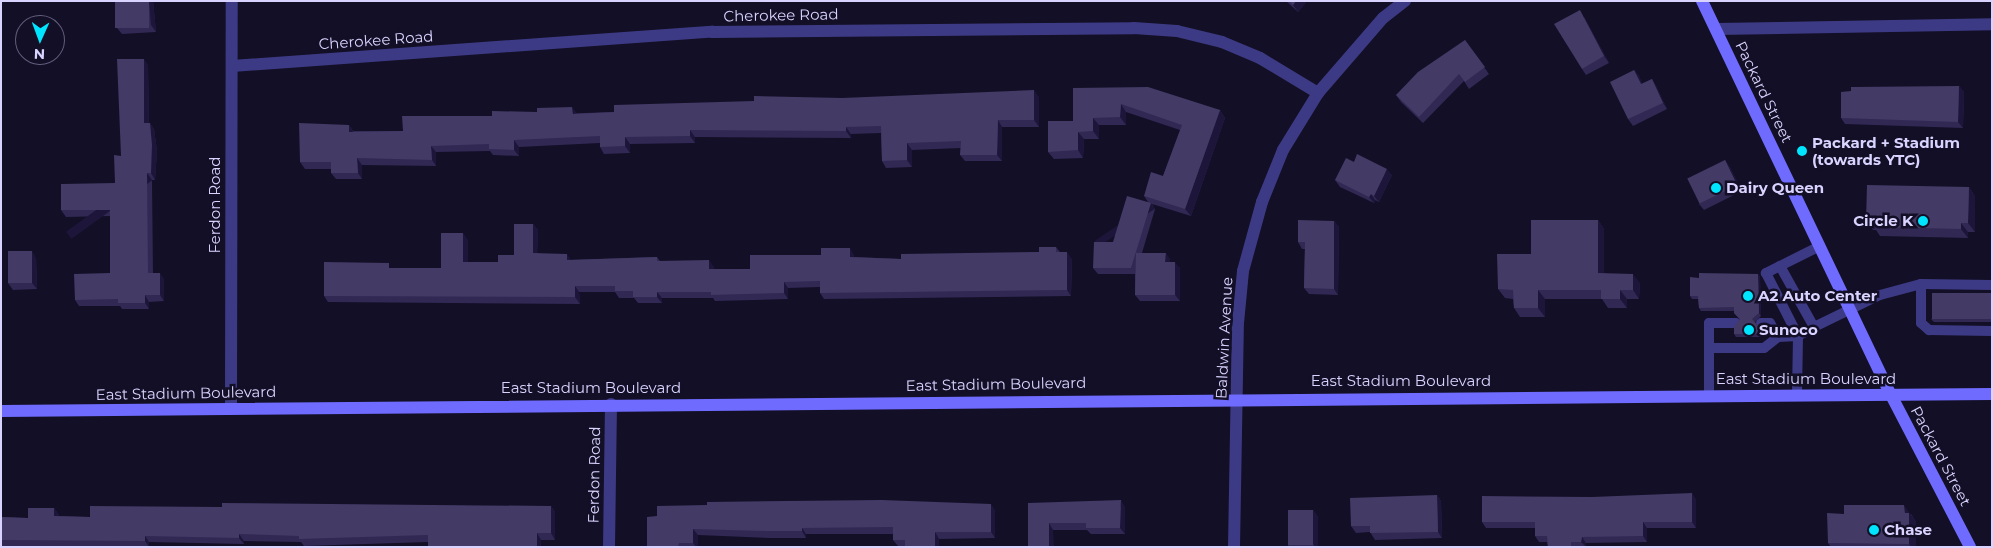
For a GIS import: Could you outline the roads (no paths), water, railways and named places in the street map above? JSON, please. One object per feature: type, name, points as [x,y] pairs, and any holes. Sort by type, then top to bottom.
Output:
[{"type":"main road","name":"Packard Street","points":[[1702,1],[1891,395],[1970,547]]},
{"type":"main road","name":"East Stadium Boulevard","points":[[1,411],[1237,398],[1992,394]]},
{"type":"street","name":"Ferdon Road","points":[[231,409],[232,1]]},
{"type":"street","name":"Baldwin Avenue","points":[[1234,547],[1238,324],[1243,272],[1262,202],[1283,150],[1318,93],[1383,18],[1405,1]]},
{"type":"street","points":[[1716,29],[1992,24]]},
{"type":"street","name":"Cherokee Road","points":[[232,66],[712,32],[1134,28],[1177,31],[1222,42],[1260,58],[1318,93]]},
{"type":"street","name":"Ferdon Road","points":[[609,547],[611,404]]},
{"type":"lane","points":[[1798,395],[1798,336],[1766,273],[1820,246]]},
{"type":"lane","points":[[1780,266],[1814,328]]},
{"type":"lane","points":[[1922,284],[1921,323],[1929,330],[1992,331]]},
{"type":"lane","points":[[1709,348],[1764,348],[1778,337],[1798,336],[1849,308],[1922,284],[1992,285]]},
{"type":"lane","points":[[1709,396],[1709,323],[1736,323]]},
{"type":"lane","points":[[1761,323],[1770,323],[1778,337]]},
{"type":"place","name":"Packard + Stadium (towards YTC)","points":[[1802,151]]},
{"type":"place","name":"Dairy Queen","points":[[1716,188]]},
{"type":"place","name":"Circle K","points":[[1923,221]]},
{"type":"place","name":"A2 Auto Center","points":[[1748,296]]},
{"type":"place","name":"Sunoco","points":[[1749,330]]},
{"type":"place","name":"Chase","points":[[1874,530]]}]
